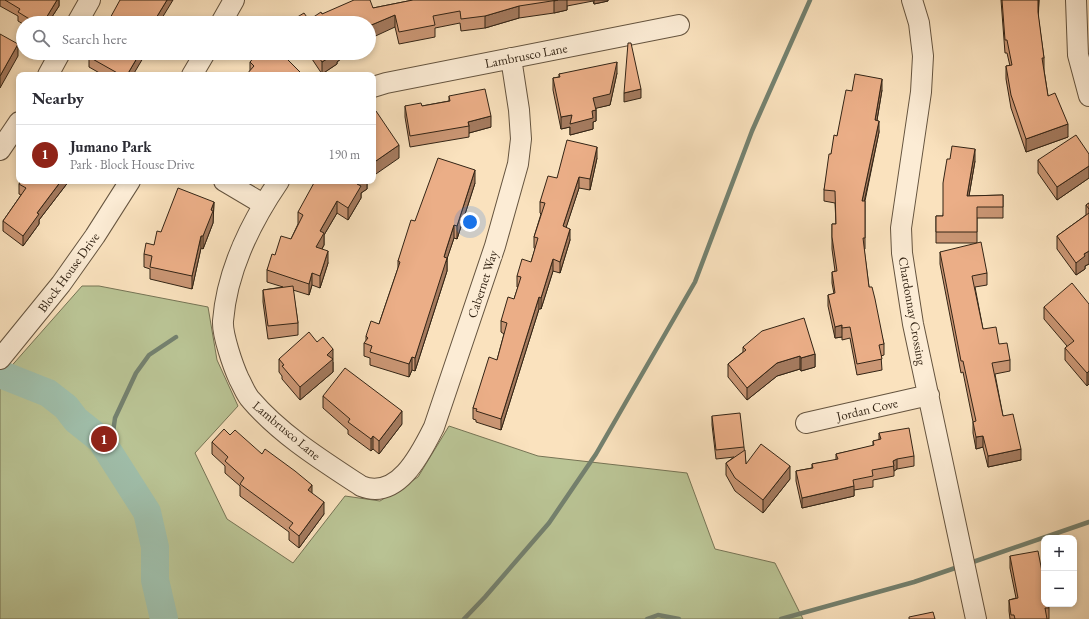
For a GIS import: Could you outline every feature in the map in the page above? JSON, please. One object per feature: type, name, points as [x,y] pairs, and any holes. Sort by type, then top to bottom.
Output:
[{"type":"street","points":[[81,16],[90,0]]},
{"type":"street","points":[[225,16],[234,0]]},
{"type":"street","name":"Chardonnay Crossing","points":[[912,0],[919,23],[924,56],[921,92],[901,228],[902,253],[913,324],[976,619]]},
{"type":"street","points":[[1076,0],[1078,55],[1089,96]]},
{"type":"street","name":"Lambrusco Lane","points":[[376,86],[679,25]]},
{"type":"street","name":"Cabernet Way","points":[[383,487],[395,483],[411,467],[422,451],[434,427],[495,246],[518,164],[521,139],[519,110],[511,58]]},
{"type":"street","points":[[50,72],[56,60]]},
{"type":"street","points":[[194,72],[201,60]]},
{"type":"street","points":[[0,150],[16,126]]},
{"type":"street","name":"Block House Drive","points":[[2,357],[61,284],[95,236],[128,184]]},
{"type":"street","points":[[229,184],[263,204]]},
{"type":"street","name":"Lambrusco Lane","points":[[277,184],[263,204],[232,269],[223,322],[233,366],[250,399],[272,422],[306,449],[361,486],[370,490],[383,487]]},
{"type":"street","name":"Jordan Cove","points":[[806,423],[929,395]]},
{"type":"green space","points":[[82,286],[99,286],[208,307],[217,360],[238,406],[195,453],[227,519],[293,563],[345,496],[380,501],[418,477],[449,426],[538,456],[687,473],[715,549],[775,563],[803,619],[0,619],[0,379]]},
{"type":"building","points":[[5,0],[57,0],[47,16],[25,16],[18,12],[20,9]]},
{"type":"building","points":[[120,0],[167,0],[157,16],[111,16]]},
{"type":"building","points":[[354,0],[370,0],[373,8],[413,0],[558,0],[519,6],[485,16],[461,19],[460,11],[433,16],[435,25],[399,32],[395,15],[376,23],[376,16],[315,16],[321,12],[322,14]]},
{"type":"building","points":[[1002,0],[1038,0],[1038,12],[1044,58],[1042,58],[1048,96],[1055,93],[1068,124],[1026,139],[1011,95],[1006,66],[1012,65],[1007,40],[1005,40]]},
{"type":"building","points":[[304,13],[306,16],[299,16]]},
{"type":"building","points":[[0,34],[16,43],[16,48],[0,76]]},
{"type":"building","points":[[628,43],[631,43],[641,89],[624,93]]},
{"type":"building","points":[[94,60],[136,60],[129,72],[116,72]]},
{"type":"building","points":[[252,60],[288,60],[300,72],[249,72],[254,66],[250,62]]},
{"type":"building","points":[[617,62],[610,94],[593,98],[596,110],[592,111],[593,118],[570,124],[572,115],[561,117],[553,78],[560,77],[559,74]]},
{"type":"building","points":[[855,74],[882,79],[875,120],[879,121],[862,201],[865,201],[865,238],[863,238],[869,287],[872,287],[884,344],[879,345],[882,359],[857,364],[850,327],[842,328],[842,325],[835,327],[828,295],[835,293],[832,272],[837,271],[832,237],[832,224],[836,224],[835,191],[824,190],[829,154],[831,154],[834,135],[837,136],[846,90],[852,91]]},
{"type":"building","points":[[485,89],[491,116],[468,122],[469,126],[410,136],[405,106],[421,103],[422,106],[450,101],[449,96]]},
{"type":"building","points":[[376,111],[399,145],[376,161]]},
{"type":"building","points":[[1076,135],[1089,154],[1089,166],[1057,187],[1038,160]]},
{"type":"building","points":[[567,140],[597,147],[590,179],[579,177],[563,226],[570,229],[560,262],[553,259],[541,298],[539,297],[501,419],[476,411],[477,409],[473,408],[489,357],[497,360],[507,323],[501,321],[508,297],[514,299],[521,277],[517,276],[522,259],[531,262],[538,238],[534,237],[545,203],[540,202],[548,176],[557,178]]},
{"type":"building","points":[[952,146],[975,149],[967,196],[1003,195],[1003,207],[977,207],[977,232],[936,232],[936,216],[943,216],[943,183],[947,159],[950,159]]},
{"type":"building","points":[[438,158],[475,170],[457,226],[454,225],[446,250],[444,257],[447,258],[415,358],[412,357],[409,364],[370,352],[372,346],[364,343],[368,338],[366,336],[371,321],[379,324],[400,262],[398,261],[411,220],[415,221]]},
{"type":"building","points":[[19,184],[59,184],[37,213],[39,214],[23,236],[3,221],[26,188]]},
{"type":"building","points":[[313,184],[357,184],[361,186],[348,208],[337,201],[320,231],[324,233],[316,247],[328,251],[320,276],[312,273],[309,284],[267,270],[272,254],[275,255],[281,236],[291,239],[303,215],[298,212]]},
{"type":"building","points":[[178,188],[214,202],[211,210],[213,211],[203,236],[201,236],[192,276],[150,267],[152,256],[144,254],[146,243],[154,245],[157,231],[161,232]]},
{"type":"building","points":[[1089,213],[1089,251],[1076,263],[1057,236]]},
{"type":"building","points":[[981,242],[987,273],[972,276],[983,329],[996,327],[999,344],[1007,343],[1010,360],[992,363],[1003,416],[1013,414],[1021,449],[988,456],[983,436],[976,437],[973,422],[976,421],[963,361],[961,361],[940,252]]},
{"type":"building","points":[[1072,283],[1089,304],[1089,371],[1087,373],[1065,348],[1074,341],[1044,307]]},
{"type":"building","points":[[293,286],[298,323],[268,326],[263,290]]},
{"type":"building","points":[[804,318],[815,354],[801,358],[800,356],[777,363],[747,388],[728,364],[746,350],[743,347],[762,331]]},
{"type":"building","points":[[309,332],[317,342],[323,337],[333,349],[327,355],[333,359],[300,387],[282,366],[284,365],[279,359]]},
{"type":"building","points":[[345,368],[402,411],[379,441],[373,436],[371,439],[348,422],[350,419],[323,396]]},
{"type":"building","points":[[740,413],[744,447],[716,450],[712,416]]},
{"type":"building","points":[[909,428],[914,456],[893,461],[894,466],[872,470],[873,476],[853,480],[854,486],[802,498],[796,471],[813,468],[812,464],[838,459],[836,454],[874,445],[873,441],[881,439],[879,433]]},
{"type":"building","points":[[224,429],[230,435],[235,430],[262,454],[265,449],[312,485],[308,490],[324,502],[299,536],[289,528],[293,523],[240,484],[244,478],[225,461],[228,457],[212,442]]},
{"type":"building","points":[[761,444],[790,466],[763,500],[735,478],[726,463],[745,450],[746,464]]},
{"type":"building","points":[[1038,551],[1041,566],[1041,607],[1049,607],[1045,608],[1047,619],[1015,619],[1014,615],[1011,615],[1009,600],[1018,598],[1010,556]]},
{"type":"building","points":[[933,612],[935,619],[909,619],[909,617]]},
{"type":"waterway","points":[[464,619],[549,523],[596,454],[695,282],[752,131],[810,0]]},
{"type":"waterway","points":[[110,454],[115,418],[136,373],[149,355],[176,337]]},
{"type":"waterway","points":[[0,374],[48,393],[66,407],[76,420],[101,440],[147,512],[155,547],[155,580],[164,619]]},
{"type":"waterway","points":[[970,563],[1089,522]]},
{"type":"waterway","points":[[781,619],[914,582],[961,566]]},
{"type":"waterway","points":[[647,619],[658,615],[679,619]]},
{"type":"place","name":"Jumano Park","points":[[104,439]]}]
